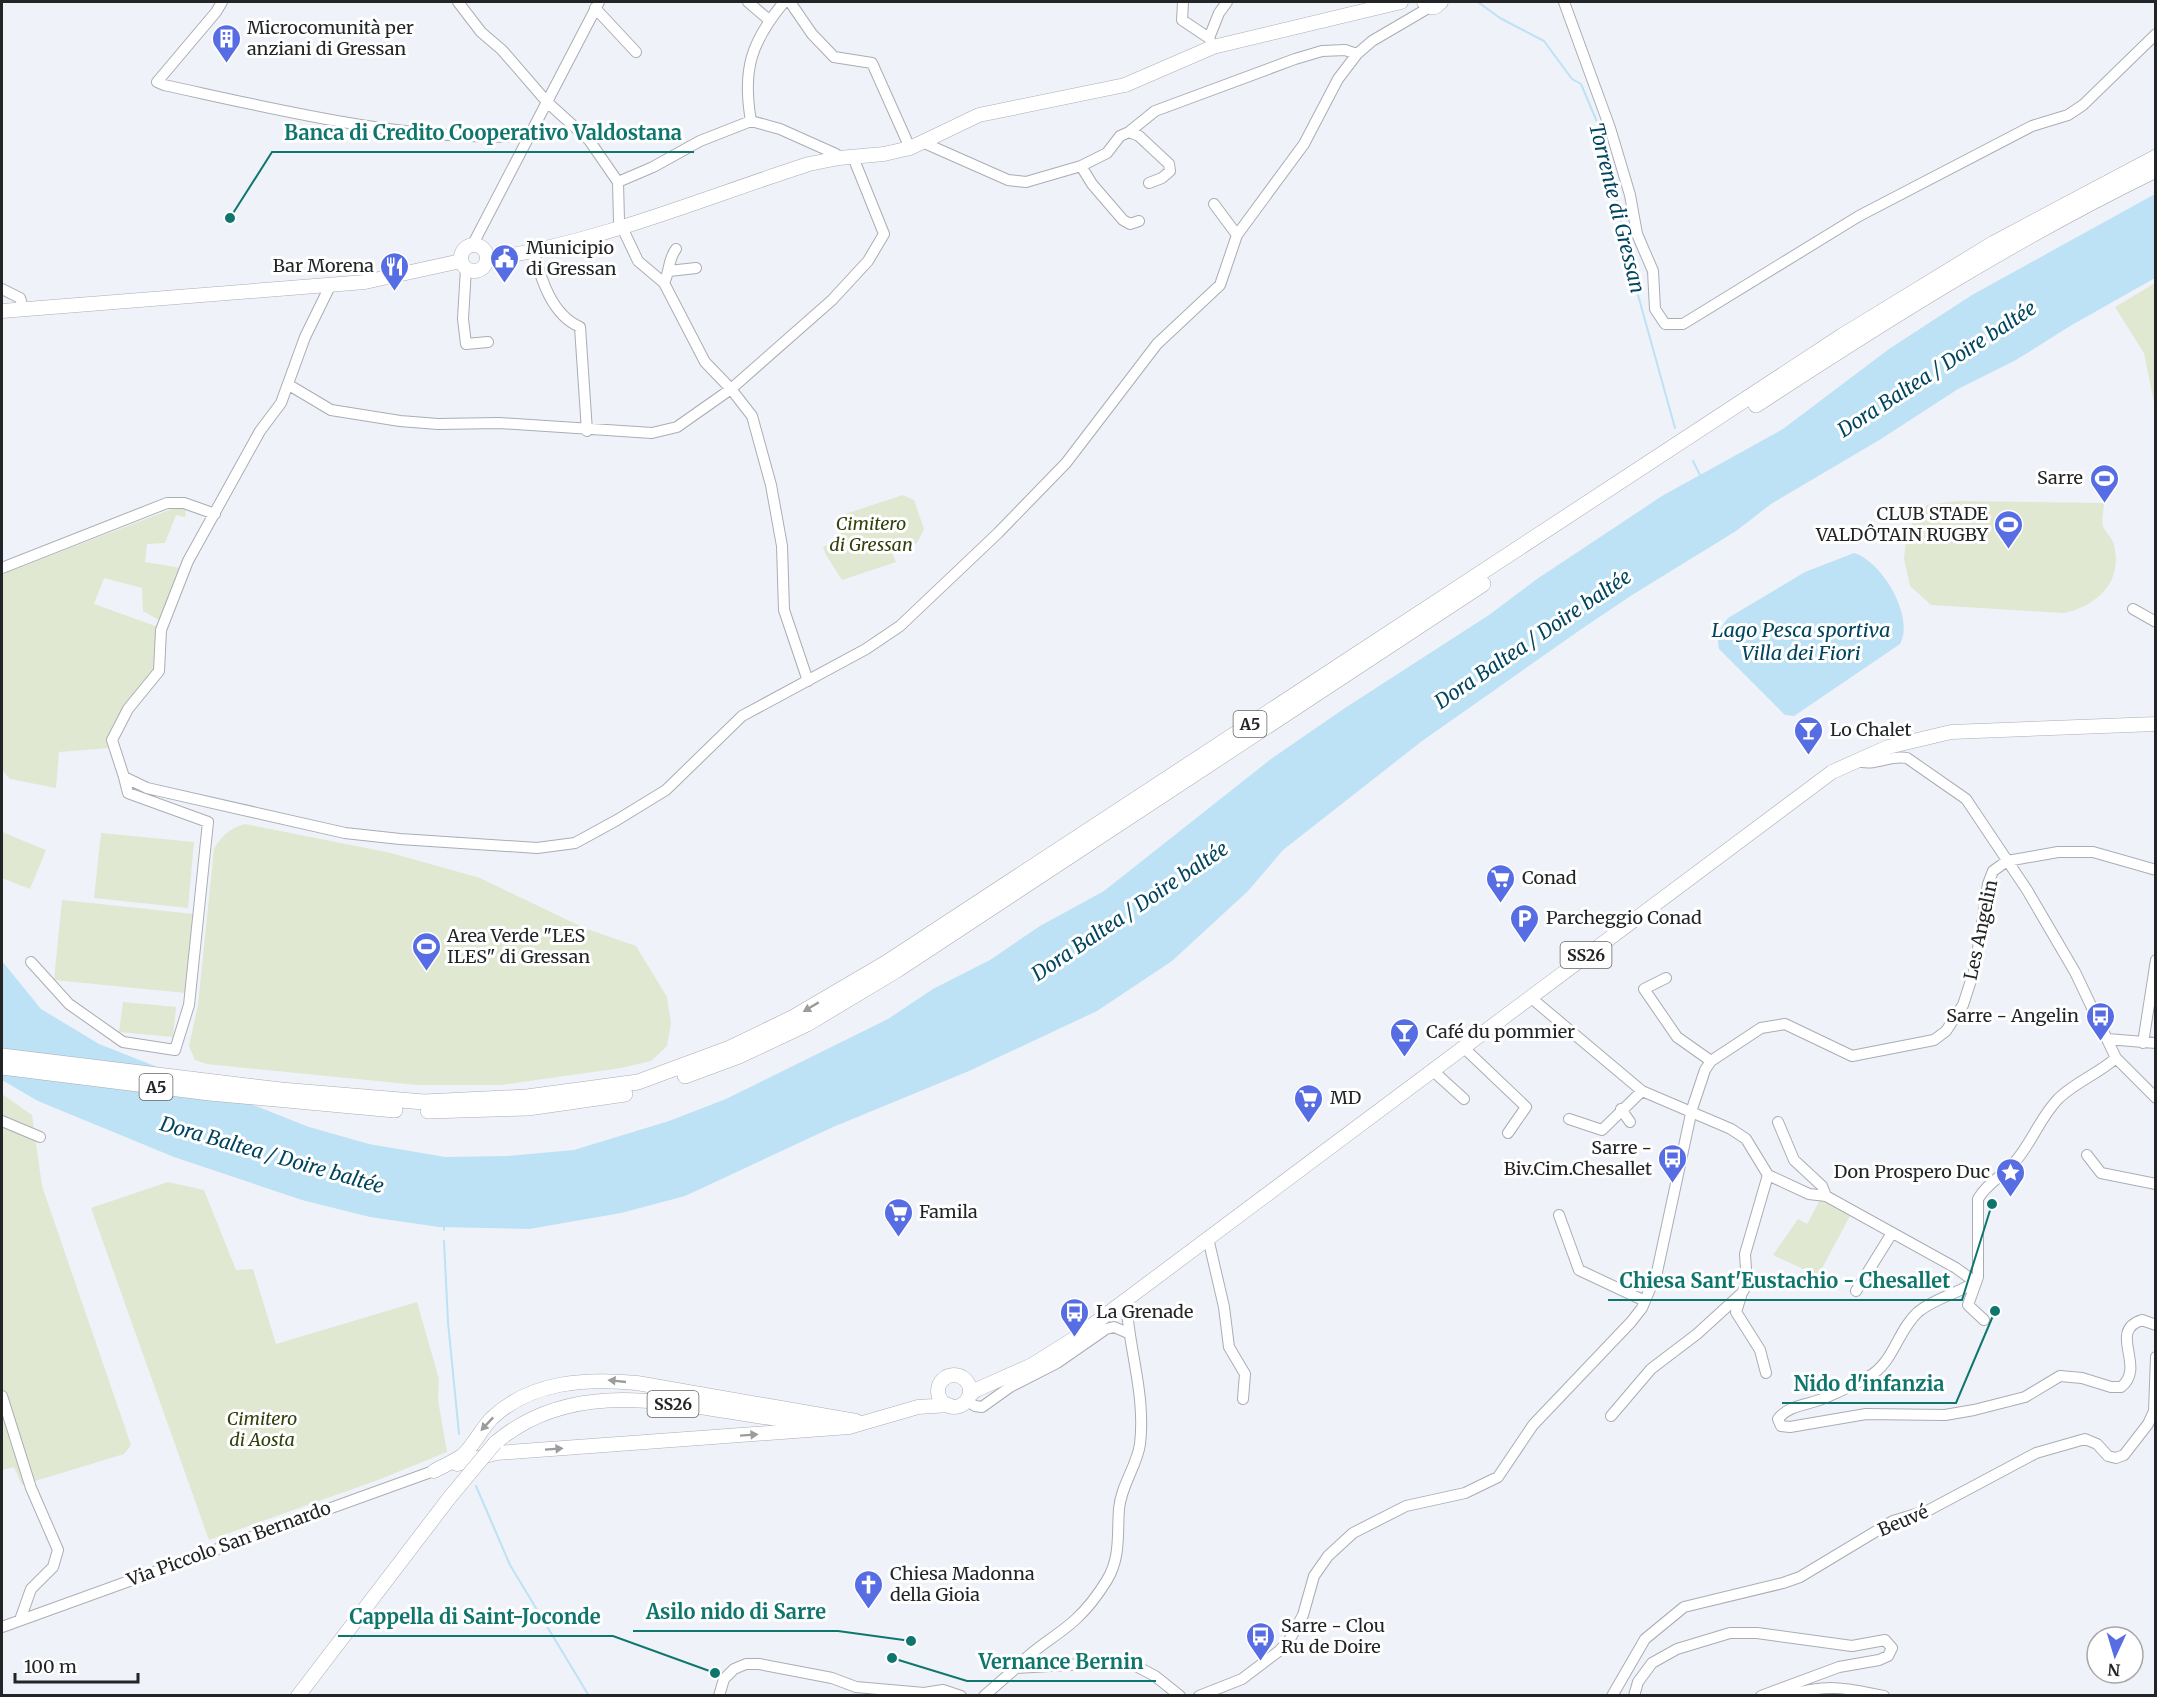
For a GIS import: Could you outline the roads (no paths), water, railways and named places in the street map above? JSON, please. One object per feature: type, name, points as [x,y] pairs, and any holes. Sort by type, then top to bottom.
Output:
[{"type":"highway","name":"A5","points":[[2,1056],[281,1090],[424,1102],[527,1097],[638,1082],[730,1048],[795,1017],[886,963],[1898,300],[1994,243],[2156,157]]},
{"type":"highway","name":"A5","points":[[2,1067],[311,1104],[422,1111],[478,1111],[582,1102],[641,1091],[739,1056],[807,1024],[897,970],[1881,324],[1993,256],[2156,170]]},
{"type":"main road","points":[[2,311],[330,286],[464,265],[472,271],[481,269],[488,259],[534,252],[622,226],[808,164],[884,154],[916,145],[979,115],[1125,85],[1211,43],[1401,2]]},
{"type":"main road","points":[[464,265],[464,249],[473,244],[484,248],[488,259]]},
{"type":"main road","name":"SS26","points":[[298,1695],[450,1497],[495,1443],[537,1415],[564,1405],[597,1399],[634,1400],[790,1422],[866,1422],[918,1407],[957,1406],[998,1380],[1053,1353],[1803,792],[1856,760],[1908,741],[1952,732],[2156,724]]},
{"type":"main road","name":"SS26","points":[[918,1407],[939,1388],[942,1380],[951,1375],[965,1379],[998,1380]]},
{"type":"main road","points":[[965,1379],[970,1387],[968,1398]]},
{"type":"main road","points":[[434,1471],[462,1455],[480,1431],[505,1407],[543,1390],[575,1381],[606,1380],[637,1383],[866,1422]]},
{"type":"main road","points":[[939,1388],[940,1397],[949,1405]]},
{"type":"main road","points":[[457,1464],[496,1453],[811,1431],[866,1422]]},
{"type":"main road","points":[[471,1444],[473,1454],[478,1458]]},
{"type":"street","points":[[222,2],[157,82],[164,86],[254,105],[423,134],[530,136]]},
{"type":"street","points":[[458,2],[481,32],[502,50],[547,102],[589,140],[618,182],[619,221],[638,261],[664,283],[705,362],[731,389],[752,416],[771,484],[782,546],[784,610],[808,681]]},
{"type":"street","points":[[748,2],[769,20]]},
{"type":"street","points":[[751,121],[747,100],[747,68],[769,20],[784,2]]},
{"type":"street","points":[[790,2],[812,34],[834,57],[872,63],[916,145],[1008,180],[1026,182],[1081,166],[1107,153],[1120,136],[1129,132],[1155,111],[1322,51],[1345,50],[1357,54]]},
{"type":"street","points":[[1183,2],[1182,20],[1211,43],[1219,13],[1227,2]]},
{"type":"street","points":[[1564,2],[1610,128],[1630,195],[1637,234],[1653,271],[1655,309],[1665,324],[1683,324],[1859,216],[2032,126],[2068,115],[2083,105],[2156,34]]},
{"type":"street","points":[[124,777],[157,790],[345,833],[537,848],[575,843],[666,790],[742,716],[866,649],[900,626],[953,578],[1066,463],[1157,344],[1220,285],[1237,235],[1304,144],[1338,79],[1357,54],[1372,41],[1431,3]]},
{"type":"street","points":[[473,244],[597,5],[636,52]]},
{"type":"street","points":[[289,385],[331,410],[400,421],[438,424],[499,423],[587,431],[652,433],[677,427],[731,389],[832,300],[868,261],[884,234],[846,158],[803,138],[751,121],[700,141],[653,167],[618,182]]},
{"type":"street","points":[[1129,132],[1138,136],[1170,164],[1170,171],[1162,178],[1149,183]]},
{"type":"street","points":[[1081,166],[1092,184],[1123,220],[1130,224],[1139,221]]},
{"type":"street","points":[[1214,204],[1237,235]]},
{"type":"street","points":[[664,283],[669,271],[670,257],[676,249]]},
{"type":"street","points":[[534,252],[543,286],[570,323],[580,327],[587,431]]},
{"type":"street","points":[[464,265],[463,319],[466,344],[488,342]]},
{"type":"street","points":[[669,271],[696,268]]},
{"type":"street","points":[[31,962],[69,1004],[123,1042],[175,1050],[189,1005],[208,822],[128,793],[112,740],[128,709],[159,672],[161,630],[188,561],[260,431],[280,404],[305,337],[330,286]]},
{"type":"street","points":[[2,288],[20,298],[22,308]]},
{"type":"street","points":[[2,568],[167,503],[184,503],[215,514]]},
{"type":"street","points":[[2133,609],[2156,622]]},
{"type":"street","points":[[1856,760],[1866,764],[1898,756],[1920,765],[1966,799],[2027,890],[2075,972],[2116,1058],[2156,1098]]},
{"type":"street","points":[[2007,861],[2079,851],[2156,870]]},
{"type":"street","name":"Les Angelin","points":[[1711,1061],[1761,1028],[1773,1025],[1785,1024],[1852,1056],[1934,1040],[1946,1031],[1963,1005],[1975,968],[1988,884],[1993,871],[2007,861]]},
{"type":"street","points":[[2143,1043],[2156,960]]},
{"type":"street","points":[[1199,1695],[1242,1679],[1267,1661],[1290,1639],[1303,1615],[1314,1576],[1328,1556],[1353,1533],[1406,1506],[1465,1493],[1498,1477],[1533,1425],[1567,1393],[1631,1323],[1646,1301],[1665,1243],[1693,1114],[1711,1061],[1677,1037],[1644,989],[1666,978]]},
{"type":"street","points":[[1530,997],[1642,1091],[1731,1129],[1746,1139],[1768,1175],[1809,1194],[1826,1196],[1956,1268],[1975,1282]]},
{"type":"street","points":[[2107,1039],[2156,1043]]},
{"type":"street","points":[[1463,1047],[1526,1107],[1508,1133]]},
{"type":"street","points":[[1984,1320],[1968,1305],[1978,1277],[1978,1198],[1984,1189],[2014,1164],[2044,1116],[2059,1099],[2081,1080],[2101,1072],[2116,1058]]},
{"type":"street","points":[[1432,1070],[1464,1098]]},
{"type":"street","points":[[1569,1119],[1602,1130],[1642,1091]]},
{"type":"street","points":[[1621,1109],[1630,1122]]},
{"type":"street","points":[[2,1121],[40,1137]]},
{"type":"street","points":[[1778,1122],[1794,1160],[1822,1186],[1826,1196]]},
{"type":"street","points":[[2087,1155],[2101,1173],[2156,1184]]},
{"type":"street","points":[[1766,1373],[1760,1350],[1736,1312],[1747,1284],[1745,1254],[1768,1175]]},
{"type":"street","points":[[1559,1215],[1580,1270],[1646,1301]]},
{"type":"street","points":[[1856,1291],[1892,1233]]},
{"type":"street","points":[[1208,1238],[1224,1307],[1228,1347],[1245,1374],[1243,1399]]},
{"type":"street","points":[[1975,1282],[1964,1290],[1941,1298],[1919,1312],[1904,1329],[1880,1369],[1828,1397],[1783,1413],[1779,1424],[1790,1427],[1888,1413],[1945,1415],[2015,1400],[2060,1376],[2082,1378],[2110,1387],[2121,1387],[2130,1377],[2131,1368],[2126,1343],[2127,1329],[2132,1323],[2142,1320],[2156,1325]]},
{"type":"street","points":[[1611,1416],[1651,1370],[1697,1334],[1742,1293]]},
{"type":"street","points":[[984,1695],[1077,1619],[1108,1579],[1118,1555],[1119,1507],[1125,1483],[1140,1446],[1141,1418],[1134,1345],[1128,1333],[1126,1299]]},
{"type":"street","points":[[968,1398],[975,1406],[986,1405],[1010,1388],[1057,1363],[1106,1329],[1114,1327],[1128,1333]]},
{"type":"street","name":"Beuvé","points":[[1612,1695],[1645,1639],[1684,1607],[1783,1584],[1800,1577],[1893,1521],[1929,1510],[2036,1454],[2064,1443],[2085,1439],[2097,1444],[2108,1456],[2116,1458],[2124,1455],[2148,1424],[2154,1411],[2156,1357]]},
{"type":"street","points":[[2,1396],[31,1488],[58,1550],[53,1567],[31,1589],[21,1620]]},
{"type":"street","name":"Via Piccolo San Bernardo","points":[[2,1627],[457,1464]]},
{"type":"street","points":[[1634,1695],[1638,1682],[1652,1663],[1677,1649],[1730,1633],[1757,1633],[1852,1646],[1885,1640],[1892,1648],[1888,1656],[1879,1660],[1839,1667],[1761,1695]]},
{"type":"street","points":[[1016,1668],[1101,1663],[1134,1665],[1155,1676],[1180,1695]]},
{"type":"street","points":[[719,1695],[724,1679],[734,1669],[746,1664],[759,1664],[832,1678],[856,1687],[924,1693],[944,1690],[961,1695]]},
{"type":"street","points":[[1785,1695],[1807,1689],[1839,1686],[1884,1695]]},
{"type":"water","name":"Dora Baltea / Doire baltée","points":[[2155,194],[2155,278],[2070,326],[2016,360],[1958,389],[1881,439],[1771,504],[1736,531],[1580,630],[1422,741],[1283,850],[1248,891],[1172,961],[1097,1011],[969,1071],[833,1127],[685,1196],[621,1213],[529,1229],[439,1227],[370,1217],[302,1200],[174,1157],[38,1101],[2,1080],[2,961],[41,1009],[99,1044],[309,1127],[369,1144],[445,1157],[508,1156],[574,1150],[669,1121],[726,1099],[888,1019],[933,989],[990,960],[1040,926],[1104,891],[1271,759],[1489,615],[1537,579],[1662,496],[1783,429],[1889,349],[1972,295]]},
{"type":"water","name":"Lago Pesca sportiva Villa dei Fiori","points":[[1854,553],[1865,558],[1875,567],[1893,591],[1903,620],[1900,644],[1794,716],[1785,715],[1719,649],[1718,636],[1728,618],[1805,572]]},
{"type":"waterway","name":"Torrente di Gressan","points":[[1478,2],[1500,18],[1544,41],[1572,79],[1581,84],[1603,136],[1633,277],[1675,428]]},
{"type":"waterway","name":"Torrente di Gressan","points":[[1693,461],[1701,477]]},
{"type":"waterway","points":[[444,1241],[448,1322],[459,1434]]},
{"type":"waterway","points":[[476,1486],[510,1565],[589,1696]]},
{"type":"place","name":"Microcomunità per anziani di Gressan","points":[[226,64]]},
{"type":"place","name":"Banca di Credito Cooperativo Valdostana","points":[[230,218]]},
{"type":"place","name":"Municipio di Gressan","points":[[505,284]]},
{"type":"place","name":"Bar Morena","points":[[395,292]]},
{"type":"place","name":"Sarre","points":[[2104,504]]},
{"type":"place","name":"CLUB STADE VALDÔTAIN RUGBY","points":[[2009,550]]},
{"type":"place","name":"Lo Chalet","points":[[1809,756]]},
{"type":"place","name":"Conad","points":[[1501,904]]},
{"type":"place","name":"Parcheggio Conad","points":[[1525,944]]},
{"type":"place","name":"Area Verde \"LES ILES\" di Gressan","points":[[426,972]]},
{"type":"place","name":"Sarre - Angelin","points":[[2100,1042]]},
{"type":"place","name":"Café du pommier","points":[[1405,1058]]},
{"type":"place","name":"MD","points":[[1309,1124]]},
{"type":"place","name":"Sarre - Biv.Cim.Chesallet","points":[[1673,1184]]},
{"type":"place","name":"Don Prospero Duc","points":[[2011,1198]]},
{"type":"place","name":"Chiesa Sant'Eustachio - Chesallet","points":[[1992,1204]]},
{"type":"place","name":"Famila","points":[[898,1238]]},
{"type":"place","name":"Nido d'infanzia","points":[[1995,1311]]},
{"type":"place","name":"La Grenade","points":[[1075,1338]]},
{"type":"place","name":"Chiesa Madonna della Gioia","points":[[869,1610]]},
{"type":"place","name":"Asilo nido di Sarre","points":[[911,1641]]},
{"type":"place","name":"Vernance Bernin","points":[[892,1658]]},
{"type":"place","name":"Sarre - Clou Ru de Doire","points":[[1260,1662]]},
{"type":"place","name":"Cappella di Saint-Joconde","points":[[715,1673]]},
{"type":"park label","name":"Cimitero di Gressan","points":[[871,534]]},
{"type":"park label","name":"Cimitero di Aosta","points":[[262,1429]]}]
